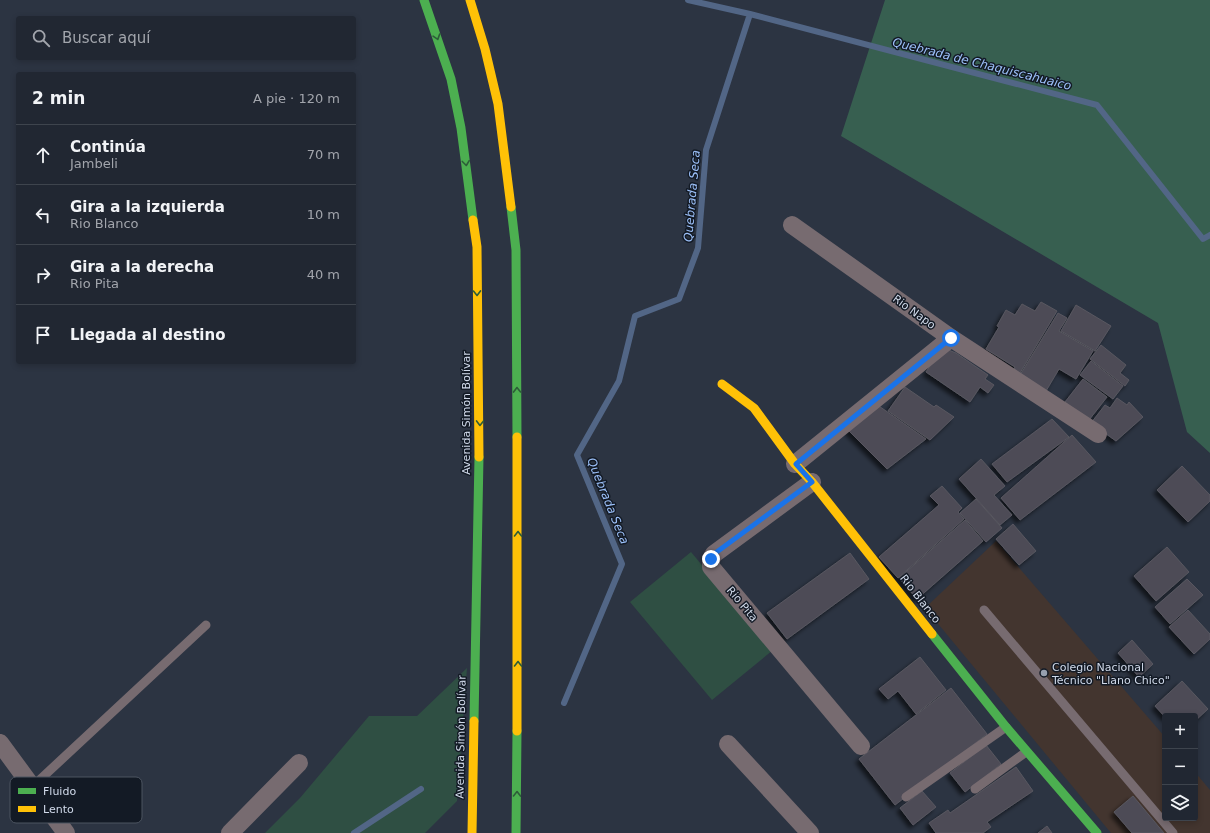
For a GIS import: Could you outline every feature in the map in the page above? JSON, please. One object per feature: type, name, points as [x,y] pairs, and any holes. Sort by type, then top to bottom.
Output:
[{"type":"main road","name":"Avenida Simón Bolívar","points":[[424,0],[451,80],[461,128],[477,247],[480,412],[472,833]]},
{"type":"main road","points":[[470,0],[485,49],[498,104],[516,250],[518,583],[516,833]]},
{"type":"main road","name":"Rio Blanco","points":[[722,384],[754,408],[796,464],[812,482],[1026,752],[1097,833]]},
{"type":"street","name":"Rio Napo","points":[[792,225],[951,338],[1098,434]]},
{"type":"street","points":[[796,464],[951,338]]},
{"type":"street","name":"Rio Pita","points":[[812,482],[714,554],[711,559],[711,567],[861,746]]},
{"type":"street","points":[[0,743],[25,777]]},
{"type":"street","points":[[728,744],[810,833]]},
{"type":"street","points":[[230,833],[299,763]]},
{"type":"street","points":[[59,823],[66,833]]},
{"type":"lane","points":[[984,610],[1173,833]]},
{"type":"lane","points":[[43,777],[206,625]]},
{"type":"lane","points":[[906,797],[1006,727]]},
{"type":"lane","points":[[975,789],[1026,752]]},
{"type":"shaded area","name":"Colegio Nacional Técnico \"Llano Chico\"","points":[[996,541],[1162,734],[1162,821],[1198,821],[1198,776],[1210,790],[1210,833],[1111,833],[925,608]]},
{"type":"green space","points":[[885,0],[1210,0],[1210,453],[1187,432],[1158,323],[841,136]]},
{"type":"green space","points":[[691,552],[773,650],[712,700],[630,602]]},
{"type":"green space","points":[[467,668],[457,801],[425,833],[265,833],[300,798],[369,716],[417,716]]},
{"type":"building","points":[[1041,302],[1057,311],[1020,373],[1014,369],[1015,367],[986,349],[999,327],[997,326],[1006,310],[1015,315],[1022,304],[1035,311]]},
{"type":"building","points":[[1076,305],[1111,326],[1095,351],[1061,331]]},
{"type":"building","points":[[1058,313],[1067,318],[1059,331],[1093,351],[1076,379],[1059,369],[1046,391],[1020,375]]},
{"type":"building","points":[[1101,345],[1126,365],[1120,373],[1129,380],[1125,386],[1090,359]]},
{"type":"building","points":[[946,349],[956,353],[988,375],[985,379],[994,385],[988,393],[980,387],[970,402],[926,372],[941,350]]},
{"type":"building","points":[[1091,361],[1123,386],[1113,399],[1080,375]]},
{"type":"building","points":[[1083,379],[1107,397],[1089,420],[1065,402]]},
{"type":"building","points":[[905,387],[934,407],[936,405],[954,417],[930,440],[888,411]]},
{"type":"building","points":[[1117,398],[1127,405],[1129,402],[1143,417],[1116,441],[1091,423],[1105,405],[1110,408]]},
{"type":"building","points":[[876,404],[926,439],[887,469],[847,429]]},
{"type":"building","points":[[1052,419],[1069,437],[1007,482],[992,464]]},
{"type":"building","points":[[1072,435],[1096,462],[1020,520],[1001,498]]},
{"type":"building","points":[[981,459],[1005,486],[994,495],[1012,515],[1000,525],[959,479]]},
{"type":"building","points":[[1182,466],[1210,495],[1210,501],[1188,522],[1157,490]]},
{"type":"building","points":[[942,486],[962,508],[958,512],[964,519],[898,578],[879,557],[939,505],[930,496]]},
{"type":"building","points":[[976,499],[1002,528],[986,542],[960,513]]},
{"type":"building","points":[[965,520],[983,541],[917,599],[899,578]]},
{"type":"building","points":[[1013,524],[1036,551],[1019,565],[996,539]]},
{"type":"building","points":[[1167,547],[1189,572],[1156,601],[1134,576]]},
{"type":"building","points":[[850,553],[869,579],[787,639],[767,613]]},
{"type":"building","points":[[1187,579],[1203,595],[1170,624],[1155,607]]},
{"type":"building","points":[[1188,610],[1210,634],[1210,639],[1194,654],[1169,627]]},
{"type":"building","points":[[1132,640],[1153,664],[1139,677],[1118,653]]},
{"type":"building","points":[[920,657],[946,690],[916,714],[898,691],[888,699],[879,689]]},
{"type":"building","points":[[1182,681],[1208,709],[1198,718],[1198,713],[1162,714],[1155,706]]},
{"type":"building","points":[[951,688],[987,734],[895,805],[859,759]]},
{"type":"building","points":[[986,745],[1001,764],[965,792],[950,773]]},
{"type":"building","points":[[1016,767],[1033,791],[987,822],[991,827],[983,833],[936,833],[929,823],[948,810],[950,813]]},
{"type":"building","points":[[922,791],[936,807],[913,825],[900,808]]},
{"type":"building","points":[[1133,796],[1164,833],[1132,833],[1114,812]]},
{"type":"building","points":[[1047,826],[1052,833],[1038,833]]},
{"type":"waterway","name":"Quebrada de Chaquiscahuaico","points":[[688,0],[750,14],[1097,105],[1203,239],[1210,235]]},
{"type":"waterway","name":"Quebrada Seca","points":[[564,703],[622,564],[577,455],[619,381],[635,316],[679,299],[698,248],[706,150],[750,14]]},
{"type":"waterway","name":"Quebrada Seca","points":[[354,833],[421,789]]},
{"type":"traffic: fast","points":[[424,0],[451,79],[461,128],[473,220]]},
{"type":"traffic: fast","points":[[511,207],[516,250],[517,437]]},
{"type":"traffic: fast","points":[[474,721],[479,457]]},
{"type":"traffic: fast","points":[[932,634],[1006,727],[1097,833]]},
{"type":"traffic: fast","points":[[516,833],[517,731]]},
{"type":"traffic: slow","points":[[470,0],[485,49],[498,104],[511,207]]},
{"type":"traffic: slow","points":[[473,220],[477,247],[479,457]]},
{"type":"traffic: slow","points":[[722,384],[754,408],[795,464],[812,482],[932,634]]},
{"type":"traffic: slow","points":[[517,437],[517,731]]},
{"type":"traffic: slow","points":[[472,833],[474,721]]},
{"type":"place","name":"Colegio Nacional Técnico \"Llano Chico\"","points":[[1044,673]]},
{"type":"route","points":[[711,559],[714,554],[812,482],[796,464],[951,338]]}]
